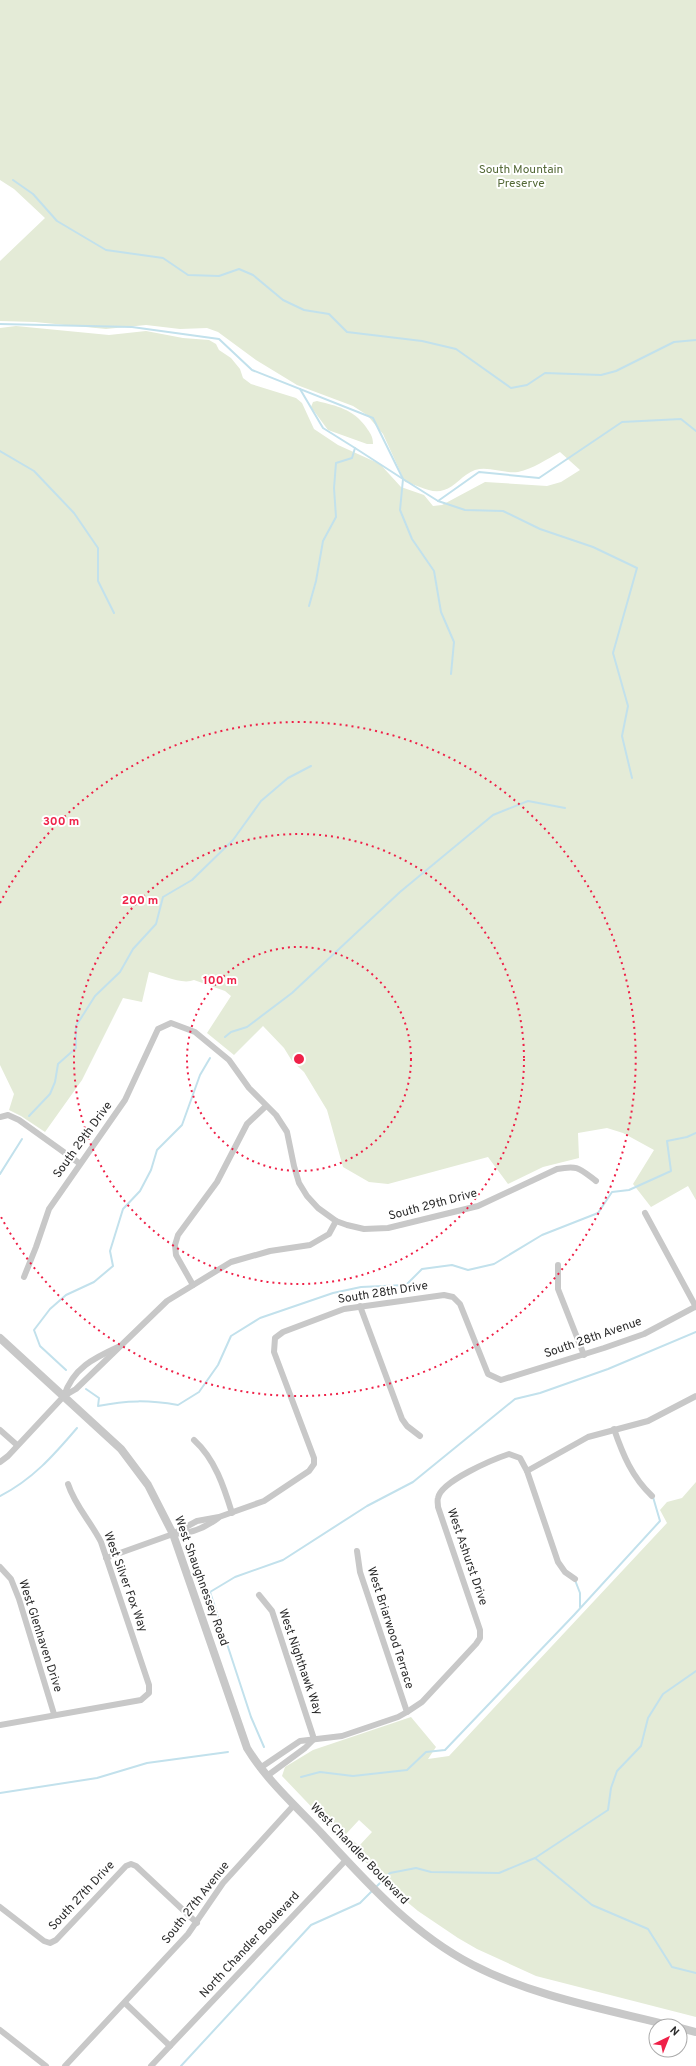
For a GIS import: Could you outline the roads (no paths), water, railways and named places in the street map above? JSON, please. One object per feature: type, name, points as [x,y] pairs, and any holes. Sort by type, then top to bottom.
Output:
[{"type":"street","name":"South 29th Drive","points":[[24,1277],[49,1209],[79,1163],[125,1100],[158,1029],[171,1023],[195,1032],[222,1052],[249,1088],[276,1116],[287,1132],[299,1183],[307,1196],[318,1208],[336,1221],[364,1229],[388,1228],[478,1206],[557,1169],[566,1167],[577,1167],[596,1181]]},
{"type":"street","points":[[193,1285],[176,1255],[175,1245],[178,1235],[217,1182],[247,1124],[266,1106]]},
{"type":"street","points":[[0,1117],[8,1115],[19,1120],[79,1163]]},
{"type":"street","points":[[645,1213],[696,1307]]},
{"type":"street","points":[[0,1462],[64,1396],[76,1389],[167,1301],[231,1262],[270,1251],[310,1245],[329,1234],[336,1221]]},
{"type":"street","points":[[558,1265],[558,1289],[584,1355]]},
{"type":"street","name":"South 28th Drive","points":[[232,1513],[271,1498],[308,1471],[314,1464],[314,1458],[274,1352],[275,1338],[283,1332],[344,1309],[444,1295],[453,1297],[460,1304],[488,1374],[494,1379]]},
{"type":"street","points":[[360,1306],[402,1419],[407,1426],[420,1436]]},
{"type":"street","name":"South 28th Avenue","points":[[494,1379],[501,1380],[584,1355],[644,1334],[696,1307]]},
{"type":"street","name":"West Shaughnessey Road","points":[[0,1338],[128,1457],[148,1485],[173,1534],[242,1738],[260,1768],[294,1805]]},
{"type":"street","points":[[64,1396],[68,1383],[96,1356],[121,1346]]},
{"type":"street","points":[[85,1366],[92,1374]]},
{"type":"street","points":[[575,1579],[565,1572],[558,1562],[527,1472],[588,1437],[648,1421],[696,1396]]},
{"type":"street","points":[[614,1429],[625,1460],[642,1487],[652,1496]]},
{"type":"street","points":[[0,1430],[17,1445]]},
{"type":"street","points":[[106,1558],[173,1534],[197,1521],[232,1513],[212,1462],[204,1449],[194,1440]]},
{"type":"street","name":"West Ashurst Drive","points":[[408,1712],[422,1702],[480,1638],[480,1630],[438,1507],[438,1497],[442,1491],[460,1477],[485,1462],[509,1454],[520,1458],[527,1472]]},
{"type":"street","name":"West Silver Fox Way","points":[[54,1714],[141,1700],[149,1693],[149,1684],[106,1558],[94,1529],[73,1499],[68,1484]]},
{"type":"street","points":[[173,1534],[185,1534],[208,1526],[219,1517]]},
{"type":"street","points":[[197,1521],[199,1528]]},
{"type":"street","name":"West Briarwood Terrace","points":[[356,1551],[360,1572],[408,1712]]},
{"type":"street","name":"West Glenhaven Drive","points":[[0,1567],[11,1579],[19,1599],[54,1714]]},
{"type":"street","name":"West Nighthawk Way","points":[[260,1595],[272,1611],[314,1739]]},
{"type":"street","points":[[260,1768],[300,1741],[342,1736],[398,1717],[408,1712]]},
{"type":"street","points":[[0,1725],[54,1714]]},
{"type":"street","points":[[267,1776],[305,1748],[314,1739]]},
{"type":"street","points":[[292,1746],[297,1754]]},
{"type":"street","name":"West Chandler Boulevard","points":[[294,1805],[359,1875],[397,1911],[446,1948],[472,1964],[497,1976],[568,2001],[648,2020]]},
{"type":"street","name":"South 27th Avenue","points":[[66,2066],[197,1923],[224,1882],[294,1805]]},
{"type":"street","name":"North Chandler Boulevard","points":[[151,2066],[346,1860]]},
{"type":"street","name":"South 27th Drive","points":[[0,1908],[44,1941],[50,1943],[56,1940],[126,1866],[131,1864],[136,1866],[197,1923]]},
{"type":"street","points":[[125,2003],[170,2046]]},
{"type":"street","points":[[0,2030],[46,2066]]},
{"type":"waterway","points":[[13,180],[33,194],[57,221],[106,250],[163,258],[188,275],[219,276],[239,269],[253,275],[283,300],[304,310],[329,314],[347,332],[422,341],[456,349],[511,388],[527,385],[545,373],[601,375],[616,371],[674,342],[696,340]]},
{"type":"waterway","points":[[0,324],[132,327],[219,339],[252,370],[373,418],[403,479],[438,501],[479,472],[539,478],[622,422],[681,419],[696,431]]},
{"type":"waterway","points":[[300,389],[323,428],[355,448],[352,458],[336,463],[334,488],[336,517],[323,541],[316,581],[309,606]]},
{"type":"waterway","points":[[355,448],[403,479],[400,510],[412,539],[434,571],[441,612],[454,642],[451,674]]},
{"type":"waterway","points":[[0,451],[34,471],[74,513],[98,548],[98,581],[114,613]]},
{"type":"waterway","points":[[438,501],[465,510],[503,511],[540,529],[593,547],[637,568],[613,653],[628,706],[622,736],[632,778]]},
{"type":"waterway","points":[[29,1116],[50,1094],[55,1082],[58,1064],[76,1048],[76,1026],[95,996],[120,972],[133,949],[156,924],[163,897],[192,880],[233,840],[261,801],[288,778],[311,766]]},
{"type":"waterway","points":[[225,1037],[231,1032],[247,1027],[292,993],[400,892],[493,815],[528,801],[565,808]]},
{"type":"waterway","points":[[66,1370],[40,1346],[34,1330],[50,1309],[66,1295],[94,1282],[113,1266],[110,1251],[123,1209],[140,1191],[151,1170],[157,1150],[182,1125],[200,1075],[210,1058]]},
{"type":"waterway","points":[[86,1389],[99,1398],[98,1406],[138,1401],[178,1405],[199,1392],[218,1365],[231,1336],[260,1318],[333,1293],[361,1287],[406,1285],[422,1269],[452,1265],[468,1270],[494,1264],[542,1235],[598,1213],[612,1192],[629,1190],[671,1171],[667,1141],[687,1137],[696,1133]]},
{"type":"waterway","points":[[0,1174],[22,1139]]},
{"type":"waterway","points":[[264,1747],[251,1717],[210,1592],[235,1577],[283,1560],[367,1506],[413,1482],[515,1399],[540,1393],[608,1369],[696,1332]]},
{"type":"waterway","points":[[0,1496],[12,1490],[32,1475],[60,1448],[77,1428]]},
{"type":"waterway","points":[[301,1777],[320,1772],[353,1776],[407,1770],[426,1752],[445,1750],[574,1615],[660,1521],[653,1497]]},
{"type":"waterway","points":[[575,1580],[580,1593],[580,1607]]},
{"type":"waterway","points":[[375,1888],[390,1873],[416,1868],[431,1872],[499,1873],[535,1858],[608,1810],[611,1788],[617,1771],[641,1746],[648,1718],[663,1694],[696,1671]]},
{"type":"waterway","points":[[0,1793],[97,1778],[147,1763],[228,1752]]},
{"type":"waterway","points":[[535,1858],[592,1905],[648,1929],[672,1967],[696,1973]]},
{"type":"waterway","points":[[181,2066],[311,1925],[360,1903],[372,1891]]},
{"type":"park label","name":"South Mountain Preserve","points":[[521,177]]}]
